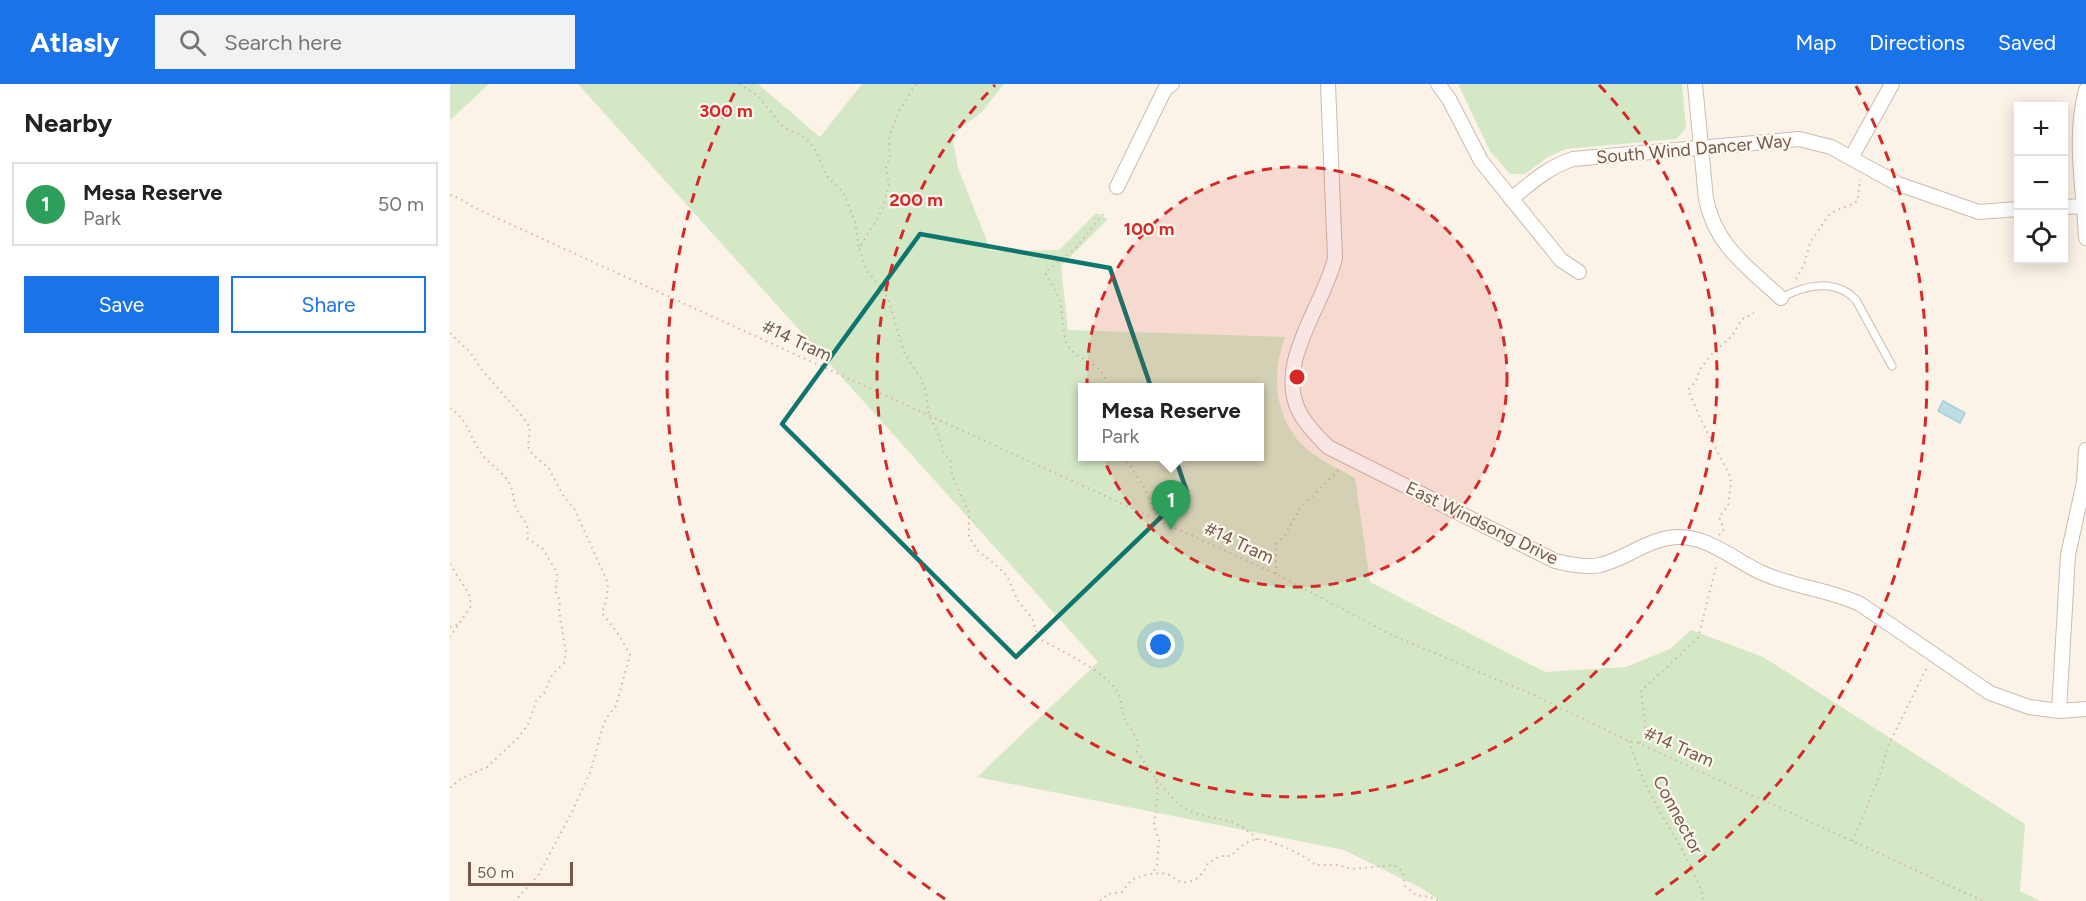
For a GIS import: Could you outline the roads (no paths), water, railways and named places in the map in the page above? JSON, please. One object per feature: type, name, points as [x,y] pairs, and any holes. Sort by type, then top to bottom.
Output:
[{"type":"street","points":[[1117,187],[1165,89],[1172,84]]},
{"type":"street","name":"East Windsong Drive","points":[[1328,84],[1335,258],[1331,276],[1299,347],[1292,371],[1293,394],[1300,413],[1312,431],[1328,447],[1555,561],[1580,566],[1601,564],[1664,540],[1676,537],[1700,539],[1781,581],[1843,596],[1860,604],[1990,693],[2029,707],[2059,711],[2086,709]]},
{"type":"street","points":[[1438,84],[1449,99],[1481,161],[1561,260],[1579,272]]},
{"type":"street","points":[[1695,84],[1706,199],[1716,230],[1724,244],[1781,298]]},
{"type":"street","points":[[1851,158],[1892,84]]},
{"type":"street","points":[[2086,90],[2080,127],[2086,238]]},
{"type":"street","name":"South Wind Dancer Way","points":[[1511,199],[1544,172],[1557,164],[1573,159],[1799,139],[1831,147],[1898,184],[1979,212],[2014,209]]},
{"type":"street","points":[[2068,207],[2085,206]]},
{"type":"street","points":[[2059,711],[2068,555],[2084,482],[2086,450]]},
{"type":"lane","points":[[1781,298],[1808,286],[1820,285],[1848,292],[1856,300],[1892,366]]},
{"type":"water","points":[[1943,401],[1965,413],[1960,423],[1938,411]]},
{"type":"place","name":"Mesa Reserve","points":[[1171,530]]}]
